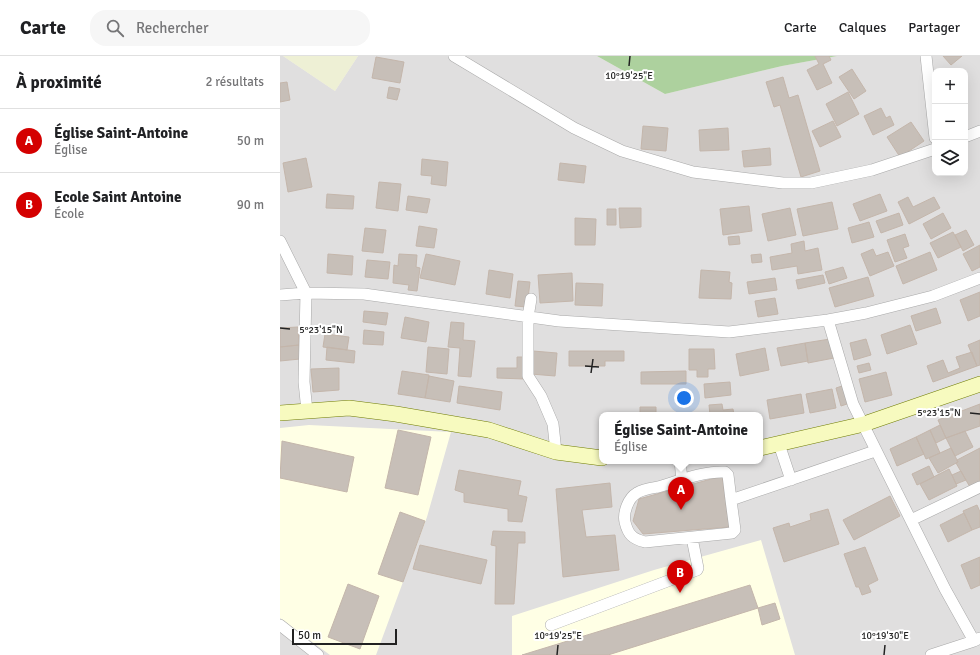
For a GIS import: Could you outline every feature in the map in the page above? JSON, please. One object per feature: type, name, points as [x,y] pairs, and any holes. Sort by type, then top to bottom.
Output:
[{"type":"main road","points":[[763,447],[864,424],[980,384]]},
{"type":"main road","points":[[280,412],[349,408],[463,424],[489,430],[556,452],[599,458]]},
{"type":"street","points":[[454,56],[574,128],[622,151],[693,172],[783,183],[811,183],[872,170],[932,150]]},
{"type":"street","points":[[926,56],[932,111]]},
{"type":"street","points":[[968,136],[980,131]]},
{"type":"street","points":[[280,241],[306,293],[304,382],[307,411]]},
{"type":"street","points":[[280,295],[306,293],[364,294],[528,317],[649,328],[729,332],[828,320],[866,313],[933,296],[980,278]]},
{"type":"street","points":[[531,299],[528,317],[528,376],[541,396],[553,424],[556,452]]},
{"type":"street","points":[[828,320],[854,404],[875,451],[945,589],[977,639],[932,655]]},
{"type":"street","points":[[779,444],[791,480]]},
{"type":"street","points":[[731,500],[875,451]]},
{"type":"street","points":[[680,464],[682,480]]},
{"type":"street","points":[[718,472],[725,472],[728,475],[731,500],[734,532],[692,538],[645,542],[634,539],[626,529],[624,519],[627,505],[638,492],[682,480],[718,472]]},
{"type":"street","points":[[911,520],[980,487]]},
{"type":"street","points":[[551,624],[697,570],[698,568],[692,538]]},
{"type":"street","points":[[280,625],[318,655]]},
{"type":"shaded area","points":[[280,56],[283,56],[335,91],[358,56],[597,56],[665,94],[782,66],[837,56],[980,56],[980,655],[280,655]]},
{"type":"shaded area","points":[[283,56],[358,56],[335,91]]},
{"type":"shaded area","points":[[309,425],[451,432],[427,517],[376,655],[330,655],[280,618],[280,428]]},
{"type":"shaded area","points":[[761,540],[795,655],[512,655],[512,616],[654,570]]},
{"type":"green space","points":[[597,56],[837,56],[782,66],[665,94]]},
{"type":"building","points":[[815,56],[829,56],[831,60],[823,64],[832,83],[817,90],[807,70],[819,64]]},
{"type":"building","points":[[943,56],[962,56],[951,65]]},
{"type":"building","points":[[376,57],[404,62],[400,83],[372,78]]},
{"type":"building","points":[[852,69],[866,91],[854,99],[839,77]]},
{"type":"building","points":[[783,77],[789,98],[798,95],[820,171],[801,177],[780,105],[774,107],[766,82]]},
{"type":"building","points":[[287,82],[290,100],[280,102],[280,83]]},
{"type":"building","points":[[389,87],[400,89],[397,100],[387,98]]},
{"type":"building","points":[[848,92],[859,114],[837,126],[826,104]]},
{"type":"building","points":[[881,108],[886,118],[890,116],[894,125],[873,135],[864,116]]},
{"type":"building","points":[[833,121],[841,137],[820,147],[812,131]]},
{"type":"building","points":[[911,122],[924,141],[900,157],[887,137]]},
{"type":"building","points":[[643,126],[668,128],[666,151],[641,149]]},
{"type":"building","points":[[728,128],[729,150],[700,151],[699,130]]},
{"type":"building","points":[[770,148],[771,165],[744,167],[742,151]]},
{"type":"building","points":[[306,158],[312,187],[288,192],[283,163]]},
{"type":"building","points":[[422,159],[448,162],[446,186],[431,184],[432,176],[421,175]]},
{"type":"building","points":[[560,163],[586,166],[584,183],[558,180]]},
{"type":"building","points":[[379,182],[401,184],[398,211],[376,208]]},
{"type":"building","points":[[327,194],[354,196],[353,209],[326,208]]},
{"type":"building","points":[[880,194],[887,211],[860,221],[853,204]]},
{"type":"building","points":[[408,196],[430,199],[427,213],[406,210]]},
{"type":"building","points":[[908,197],[913,207],[934,197],[940,208],[909,224],[898,202]]},
{"type":"building","points":[[832,202],[838,229],[803,236],[797,209]]},
{"type":"building","points":[[749,206],[752,231],[723,235],[720,209]]},
{"type":"building","points":[[619,208],[641,208],[641,227],[620,228]]},
{"type":"building","points":[[790,208],[796,235],[768,241],[762,214]]},
{"type":"building","points":[[607,209],[616,209],[616,225],[607,225]]},
{"type":"building","points":[[899,213],[903,225],[881,233],[876,221]]},
{"type":"building","points":[[943,213],[951,228],[931,239],[923,224]]},
{"type":"building","points":[[575,218],[596,219],[595,245],[575,245]]},
{"type":"building","points":[[869,222],[874,237],[852,243],[848,228]]},
{"type":"building","points":[[419,226],[437,229],[434,248],[416,246]]},
{"type":"building","points":[[365,228],[386,230],[383,253],[362,251]]},
{"type":"building","points":[[966,230],[974,245],[963,251],[955,235]]},
{"type":"building","points":[[953,232],[961,247],[938,258],[930,243]]},
{"type":"building","points":[[905,234],[909,246],[903,248],[907,258],[895,262],[887,240]]},
{"type":"building","points":[[739,236],[740,244],[729,245],[728,237]]},
{"type":"building","points":[[804,241],[805,251],[818,248],[822,270],[798,274],[797,266],[772,270],[770,257],[792,253],[791,244]]},
{"type":"building","points":[[980,245],[980,267],[972,271],[963,254]]},
{"type":"building","points":[[873,249],[876,256],[888,252],[894,266],[870,276],[861,254]]},
{"type":"building","points":[[930,252],[937,270],[903,284],[896,266]]},
{"type":"building","points":[[328,254],[353,256],[352,275],[327,273]]},
{"type":"building","points":[[399,254],[417,255],[416,267],[420,268],[417,291],[408,290],[409,285],[393,283],[394,265],[398,266]]},
{"type":"building","points":[[426,254],[460,261],[455,285],[420,278]]},
{"type":"building","points":[[761,254],[762,262],[752,263],[751,255]]},
{"type":"building","points":[[367,260],[390,262],[388,279],[365,277]]},
{"type":"building","points":[[843,267],[847,278],[829,284],[825,272]]},
{"type":"building","points":[[489,270],[513,274],[510,298],[486,294]]},
{"type":"building","points":[[701,270],[730,272],[729,282],[732,283],[731,299],[699,298]]},
{"type":"building","points":[[572,273],[573,301],[540,303],[538,275]]},
{"type":"building","points":[[823,275],[825,283],[798,289],[796,280]]},
{"type":"building","points":[[868,277],[874,296],[835,307],[829,288]]},
{"type":"building","points":[[775,278],[777,290],[749,294],[747,282]]},
{"type":"building","points":[[518,281],[530,282],[527,307],[515,306]]},
{"type":"building","points":[[576,283],[603,284],[602,306],[575,305]]},
{"type":"building","points":[[980,292],[980,316],[968,321],[960,300]]},
{"type":"building","points":[[775,298],[778,314],[758,317],[755,301]]},
{"type":"building","points":[[936,308],[941,323],[916,331],[911,316]]},
{"type":"building","points":[[364,311],[388,313],[386,325],[363,322]]},
{"type":"building","points":[[405,317],[429,322],[426,342],[401,338]]},
{"type":"building","points":[[451,322],[464,323],[463,340],[475,341],[471,377],[458,376],[460,348],[448,347]]},
{"type":"building","points":[[910,325],[917,344],[887,354],[881,335]]},
{"type":"building","points":[[298,327],[299,345],[280,347],[280,328]]},
{"type":"building","points":[[364,330],[384,332],[383,345],[363,344]]},
{"type":"building","points":[[325,334],[349,337],[347,350],[323,347]]},
{"type":"building","points":[[830,339],[834,358],[808,363],[805,343]]},
{"type":"building","points":[[866,339],[871,355],[854,360],[850,343]]},
{"type":"building","points":[[980,340],[980,365],[977,366],[968,345]]},
{"type":"building","points":[[805,343],[808,361],[781,366],[777,348]]},
{"type":"building","points":[[299,345],[300,359],[280,361],[280,347]]},
{"type":"building","points":[[327,347],[355,351],[354,363],[326,360]]},
{"type":"building","points":[[428,347],[449,349],[447,374],[426,372]]},
{"type":"building","points":[[765,348],[769,370],[740,376],[736,354]]},
{"type":"building","points":[[689,349],[714,349],[715,369],[708,369],[708,377],[697,377],[697,370],[689,370]]},
{"type":"building","points":[[533,351],[557,353],[555,376],[531,374]]},
{"type":"building","points":[[569,351],[624,351],[624,361],[605,361],[605,366],[569,366]]},
{"type":"building","points":[[972,352],[977,366],[933,382],[927,366],[943,360],[948,373],[960,368],[956,357]]},
{"type":"building","points":[[517,357],[524,357],[524,379],[497,378],[497,368],[517,368]]},
{"type":"building","points":[[869,363],[871,370],[859,373],[857,366]]},
{"type":"building","points":[[339,368],[339,390],[313,392],[311,369]]},
{"type":"building","points":[[402,371],[429,375],[425,398],[398,394]]},
{"type":"building","points":[[686,371],[686,384],[641,384],[641,372]]},
{"type":"building","points":[[886,372],[892,395],[865,402],[859,379]]},
{"type":"building","points":[[429,376],[454,381],[450,402],[425,398]]},
{"type":"building","points":[[730,382],[731,395],[705,398],[704,384]]},
{"type":"building","points":[[845,385],[850,403],[841,406],[836,388]]},
{"type":"building","points":[[459,386],[502,392],[500,410],[457,403]]},
{"type":"building","points":[[832,389],[836,408],[810,413],[806,394]]},
{"type":"building","points":[[801,394],[804,413],[770,419],[767,400]]},
{"type":"building","points":[[722,404],[723,410],[733,409],[734,412],[710,412],[709,405]]},
{"type":"building","points":[[980,404],[980,426],[946,438],[938,420]]},
{"type":"building","points":[[640,407],[656,407],[656,412],[640,412]]},
{"type":"building","points":[[940,425],[946,438],[936,443],[930,430]]},
{"type":"building","points":[[398,430],[431,437],[418,495],[385,488]]},
{"type":"building","points":[[930,430],[940,453],[926,459],[916,437]]},
{"type":"building","points":[[965,431],[973,447],[955,456],[946,438]]},
{"type":"building","points":[[916,437],[924,454],[897,466],[890,449]]},
{"type":"building","points":[[282,441],[354,457],[347,492],[280,478]]},
{"type":"building","points":[[951,448],[958,462],[938,473],[929,458]]},
{"type":"building","points":[[980,448],[980,482],[970,487],[956,463],[958,462],[957,460]]},
{"type":"building","points":[[929,466],[934,477],[917,485],[912,474]]},
{"type":"building","points":[[949,469],[957,486],[929,500],[920,484]]},
{"type":"building","points":[[459,470],[521,481],[518,495],[527,497],[522,522],[508,521],[508,509],[464,502],[464,493],[455,490]]},
{"type":"building","points":[[961,471],[966,480],[956,484],[952,475]]},
{"type":"building","points":[[722,476],[729,527],[643,534],[633,521],[639,499]]},
{"type":"building","points":[[610,483],[612,507],[582,510],[586,537],[615,535],[619,570],[563,577],[556,489]]},
{"type":"building","points":[[890,496],[900,516],[854,540],[843,520]]},
{"type":"building","points":[[977,505],[980,512],[980,527],[972,530],[963,511]]},
{"type":"building","points":[[828,509],[839,544],[784,562],[773,528],[789,523],[790,527],[811,520],[810,514]]},
{"type":"building","points":[[400,512],[425,521],[403,582],[378,574]]},
{"type":"building","points":[[964,513],[972,530],[948,542],[940,525]]},
{"type":"building","points":[[493,531],[525,532],[525,543],[518,543],[514,604],[495,604],[496,546],[491,545]]},
{"type":"building","points":[[420,545],[487,560],[481,584],[413,569]]},
{"type":"building","points":[[865,547],[878,580],[868,585],[871,592],[862,595],[859,587],[856,587],[844,554]]},
{"type":"building","points":[[980,557],[980,585],[971,589],[961,565]]},
{"type":"building","points":[[348,584],[379,596],[360,649],[328,637]]},
{"type":"building","points":[[750,585],[758,608],[608,655],[522,655]]},
{"type":"building","points":[[775,603],[780,619],[762,625],[758,608]]},
{"type":"place","name":"Église Saint-Antoine","points":[[681,510]]},
{"type":"place","name":"Ecole Saint Antoine","points":[[680,593]]}]
